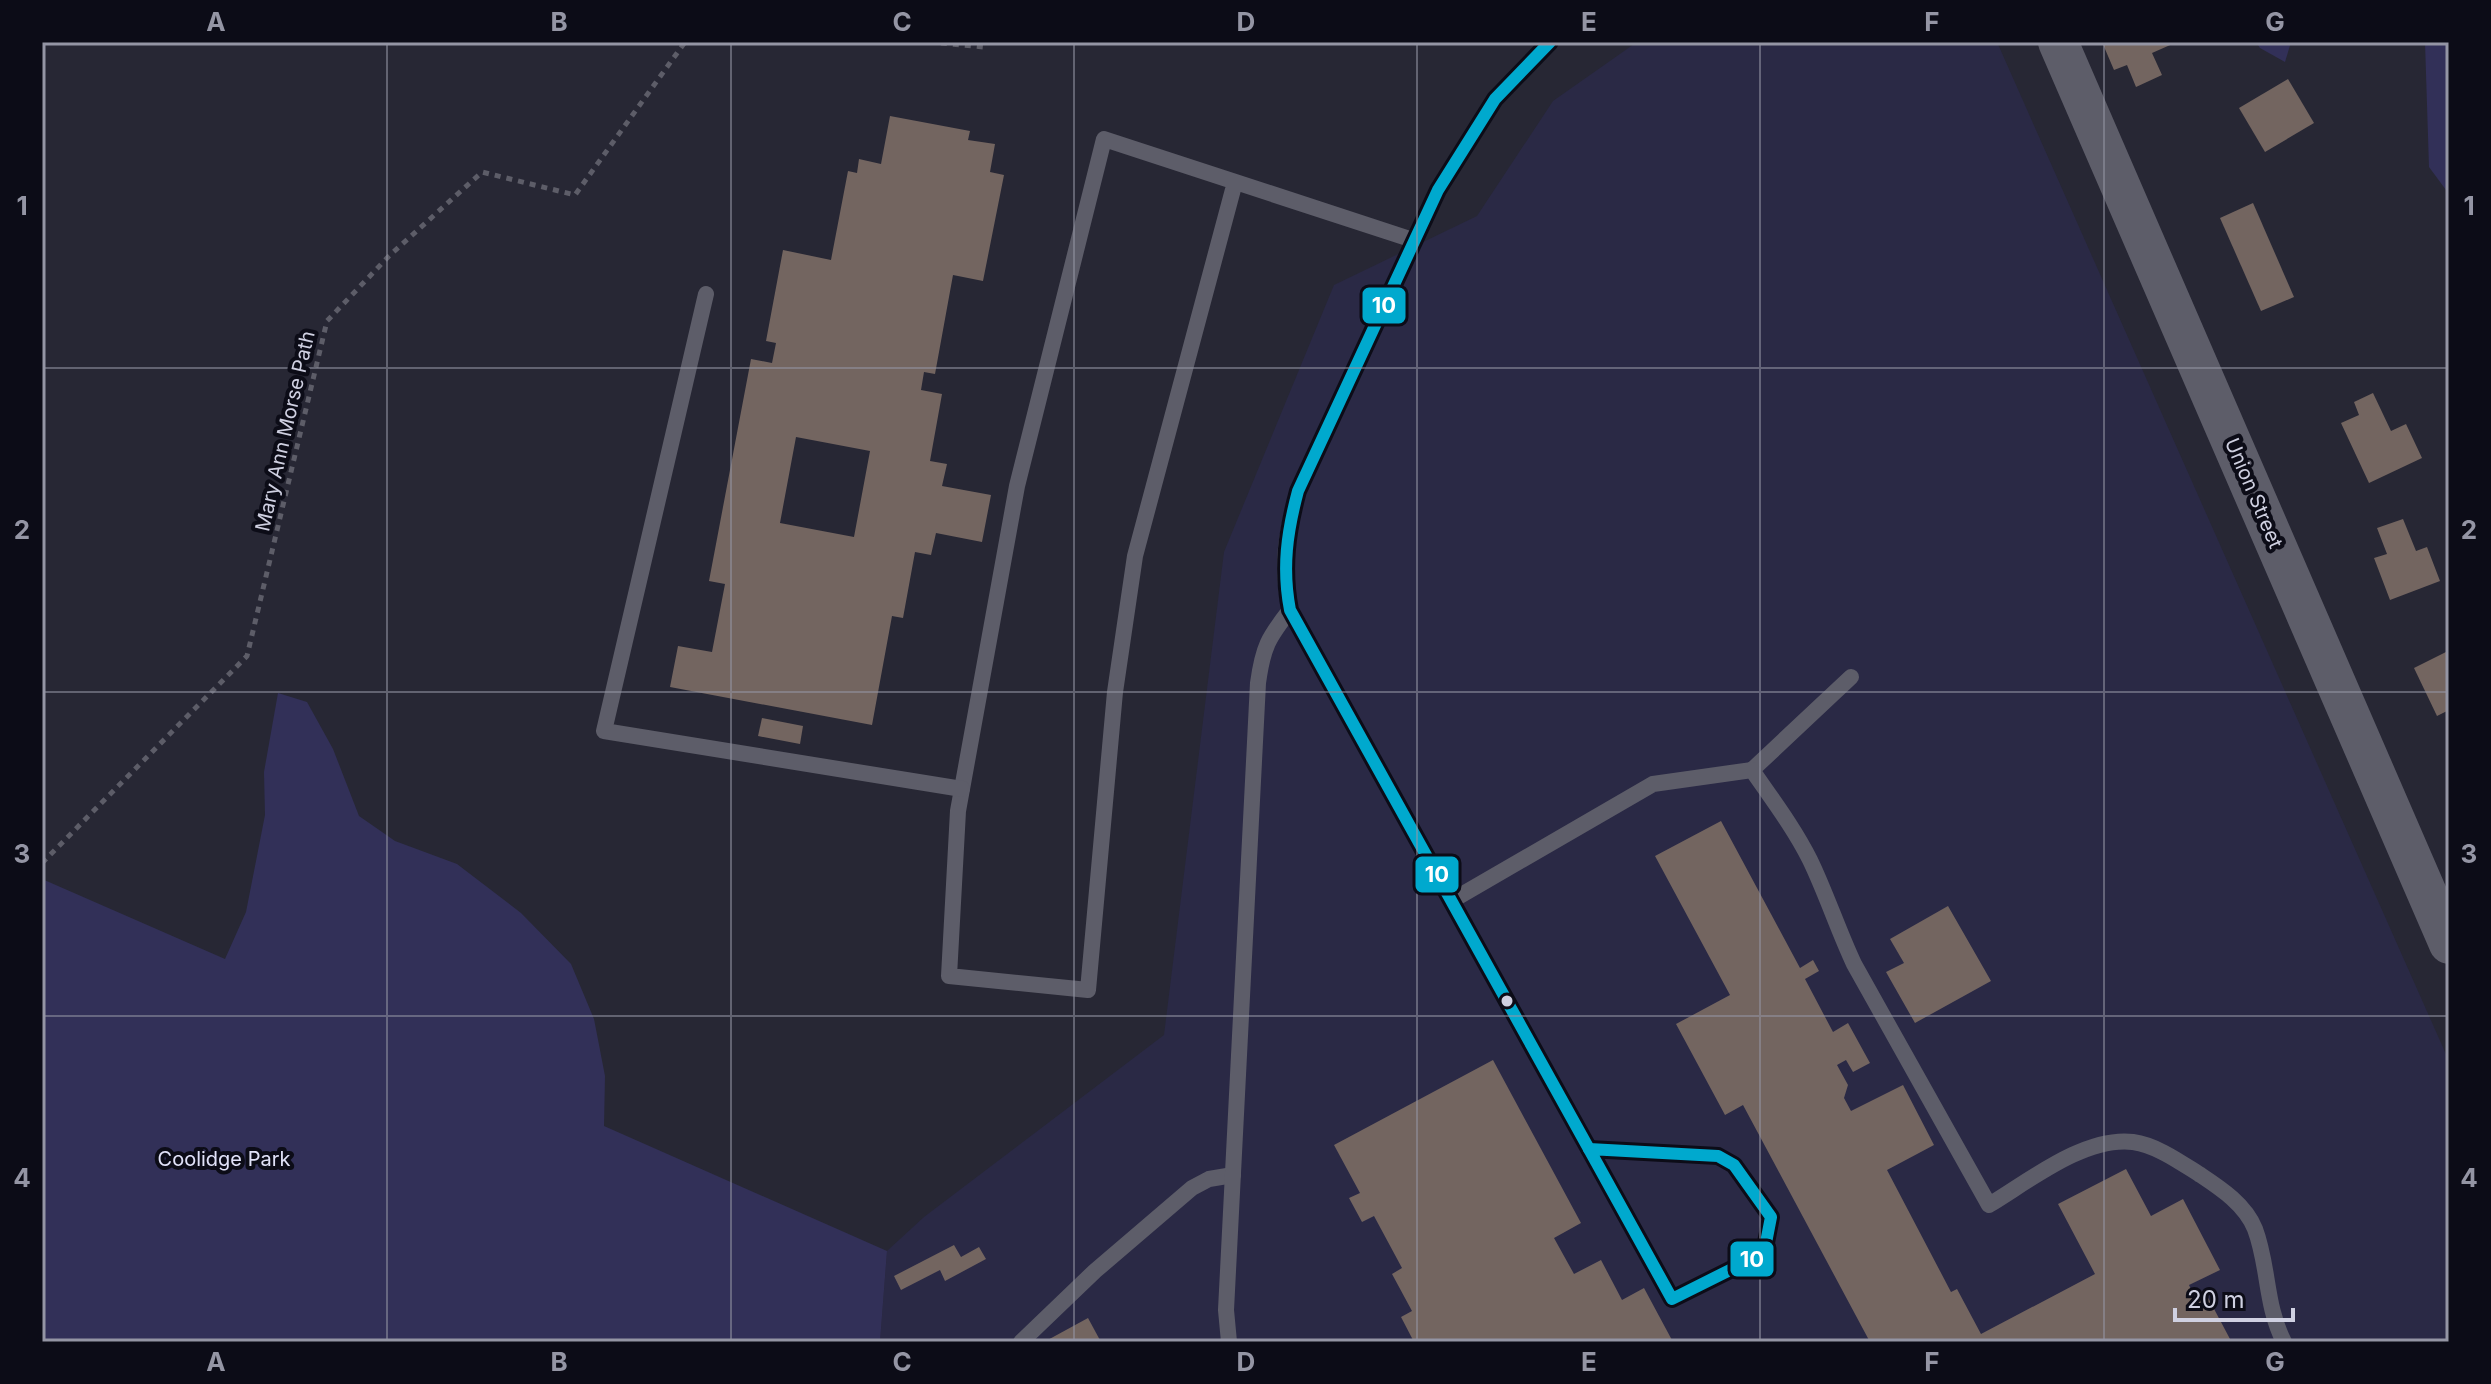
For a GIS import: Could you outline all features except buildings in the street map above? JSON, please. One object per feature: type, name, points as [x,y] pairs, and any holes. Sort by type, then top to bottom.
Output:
[{"type":"street","name":"Union Street","points":[[2058,42],[2449,944]]},
{"type":"lane","points":[[1550,42],[1495,99],[1438,190],[1413,240],[1298,491],[1284,554],[1284,584],[1290,610],[1588,1149],[1672,1299],[1764,1253],[1771,1217],[1734,1165],[1718,1156],[1588,1149]]},
{"type":"lane","points":[[1235,182],[1135,556],[1115,692],[1088,990],[949,976],[958,811],[1017,486],[1104,139],[1413,240]]},
{"type":"lane","points":[[706,294],[604,731],[962,789]]},
{"type":"lane","points":[[1229,1342],[1226,1310],[1258,683],[1261,660],[1270,636],[1290,610]]},
{"type":"lane","points":[[1451,901],[1653,784],[1752,770],[1851,677]]},
{"type":"lane","points":[[1752,770],[1794,830],[1811,862],[1854,964],[1989,1205],[2094,1145],[2114,1141],[2135,1142],[2168,1156],[2222,1189],[2241,1207],[2254,1226],[2270,1310],[2284,1342]]},
{"type":"lane","points":[[1021,1342],[1095,1271],[1192,1188],[1209,1179],[1233,1175]]},
{"type":"path","name":"Mary Ann Morse Path","points":[[42,863],[247,656],[327,321],[389,256],[482,172],[575,195],[685,42]]},
{"type":"path","points":[[929,42],[984,47],[987,42]]},
{"type":"shaded area","points":[[1637,42],[1997,42],[2449,1061],[2449,1342],[880,1342],[887,1251],[924,1217],[1164,1035],[1224,552],[1334,285],[1477,216],[1553,101]]},
{"type":"green space","points":[[2256,42],[2291,42],[2285,62],[2260,48]]},
{"type":"green space","points":[[2425,42],[2449,42],[2449,194],[2429,167]]},
{"type":"green space","name":"Coolidge Park","points":[[278,693],[307,702],[333,749],[359,816],[395,841],[457,864],[521,913],[571,964],[594,1019],[605,1076],[604,1126],[887,1251],[880,1342],[42,1342],[42,879],[225,959],[246,912],[265,815],[264,772]]},
{"type":"transit line","name":"10","points":[[1550,42],[1495,99],[1438,190],[1298,491],[1291,521],[1286,579],[1290,610],[1589,1149]]},
{"type":"transit line","name":"10","points":[[1589,1149],[1718,1156],[1734,1165],[1771,1217],[1764,1253],[1672,1299],[1589,1149]]}]
